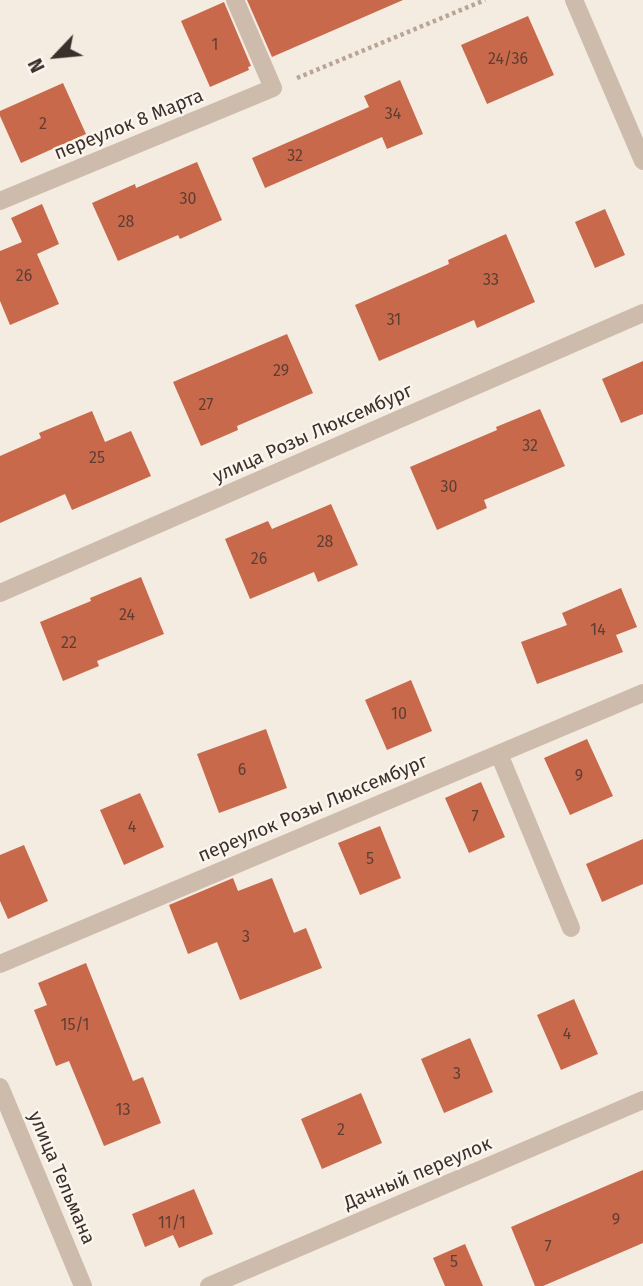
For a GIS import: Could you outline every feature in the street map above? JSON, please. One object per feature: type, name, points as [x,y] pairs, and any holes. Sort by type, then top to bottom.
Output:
[{"type":"street","points":[[235,0],[274,88]]},
{"type":"street","points":[[574,0],[643,161]]},
{"type":"street","name":"переулок 8 Марта","points":[[0,201],[274,88]]},
{"type":"street","name":"улица Розы Люксембург","points":[[0,593],[643,313]]},
{"type":"street","name":"переулок Розы Люксембург","points":[[0,964],[643,693]]},
{"type":"street","points":[[499,754],[571,928]]},
{"type":"street","name":"улица Тельмана","points":[[0,1087],[83,1286]]},
{"type":"street","name":"Дачный переулок","points":[[209,1286],[643,1100]]},
{"type":"path","points":[[274,88],[485,0]]},
{"type":"building","points":[[247,0],[403,0],[272,57]]},
{"type":"building","points":[[224,2],[251,66],[248,67],[249,70],[210,87],[181,21]]},
{"type":"building","points":[[528,16],[554,75],[487,104],[461,45]]},
{"type":"building","points":[[400,80],[423,134],[387,149],[382,137],[265,188],[252,158],[369,107],[364,96]]},
{"type":"building","points":[[63,83],[86,134],[21,163],[0,111]]},
{"type":"building","points":[[197,162],[222,220],[180,239],[178,235],[118,261],[92,203]]},
{"type":"building","points":[[42,204],[59,244],[37,254],[59,304],[10,325],[0,301],[0,251],[22,242],[11,218]]},
{"type":"building","points":[[605,209],[625,255],[595,268],[575,222]]},
{"type":"building","points":[[506,234],[535,302],[477,328],[474,320],[379,361],[355,305],[449,264],[448,260]]},
{"type":"building","points":[[287,334],[313,393],[237,426],[238,430],[201,446],[173,382]]},
{"type":"building","points":[[643,361],[643,414],[621,423],[602,379]]},
{"type":"building","points":[[540,409],[565,466],[484,500],[487,508],[437,530],[410,467]]},
{"type":"building","points":[[92,411],[105,442],[131,431],[151,476],[72,510],[65,494],[0,523],[0,456],[41,438],[39,433]]},
{"type":"building","points":[[331,504],[358,565],[318,582],[314,572],[250,599],[225,539],[268,521],[272,529]]},
{"type":"building","points":[[141,577],[164,634],[97,661],[99,666],[63,681],[40,622]]},
{"type":"building","points":[[621,588],[637,627],[616,635],[623,652],[537,684],[521,642],[567,625],[562,613]]},
{"type":"building","points":[[411,680],[432,731],[387,750],[365,700]]},
{"type":"building","points":[[266,729],[287,788],[219,813],[197,754]]},
{"type":"building","points":[[587,739],[613,796],[570,815],[544,758]]},
{"type":"building","points":[[481,782],[505,837],[469,853],[445,798]]},
{"type":"building","points":[[140,793],[164,847],[124,865],[100,810]]},
{"type":"building","points":[[380,826],[401,878],[360,895],[338,843]]},
{"type":"building","points":[[643,839],[643,884],[602,902],[586,864]]},
{"type":"building","points":[[24,845],[48,901],[8,919],[0,901],[0,855]]},
{"type":"building","points":[[233,878],[238,891],[272,878],[294,933],[306,928],[322,968],[240,1000],[217,942],[188,954],[169,905]]},
{"type":"building","points":[[86,963],[133,1081],[143,1077],[161,1123],[104,1146],[69,1061],[56,1066],[34,1010],[47,1005],[38,983]]},
{"type":"building","points":[[574,999],[598,1054],[561,1070],[537,1015]]},
{"type":"building","points":[[470,1038],[493,1092],[444,1113],[421,1059]]},
{"type":"building","points":[[361,1093],[382,1143],[322,1169],[301,1119]]},
{"type":"building","points":[[643,1170],[643,1243],[543,1286],[535,1286],[511,1227]]},
{"type":"building","points":[[194,1189],[213,1234],[179,1248],[173,1235],[145,1247],[132,1214]]},
{"type":"building","points":[[465,1244],[483,1286],[445,1286],[433,1258]]}]
